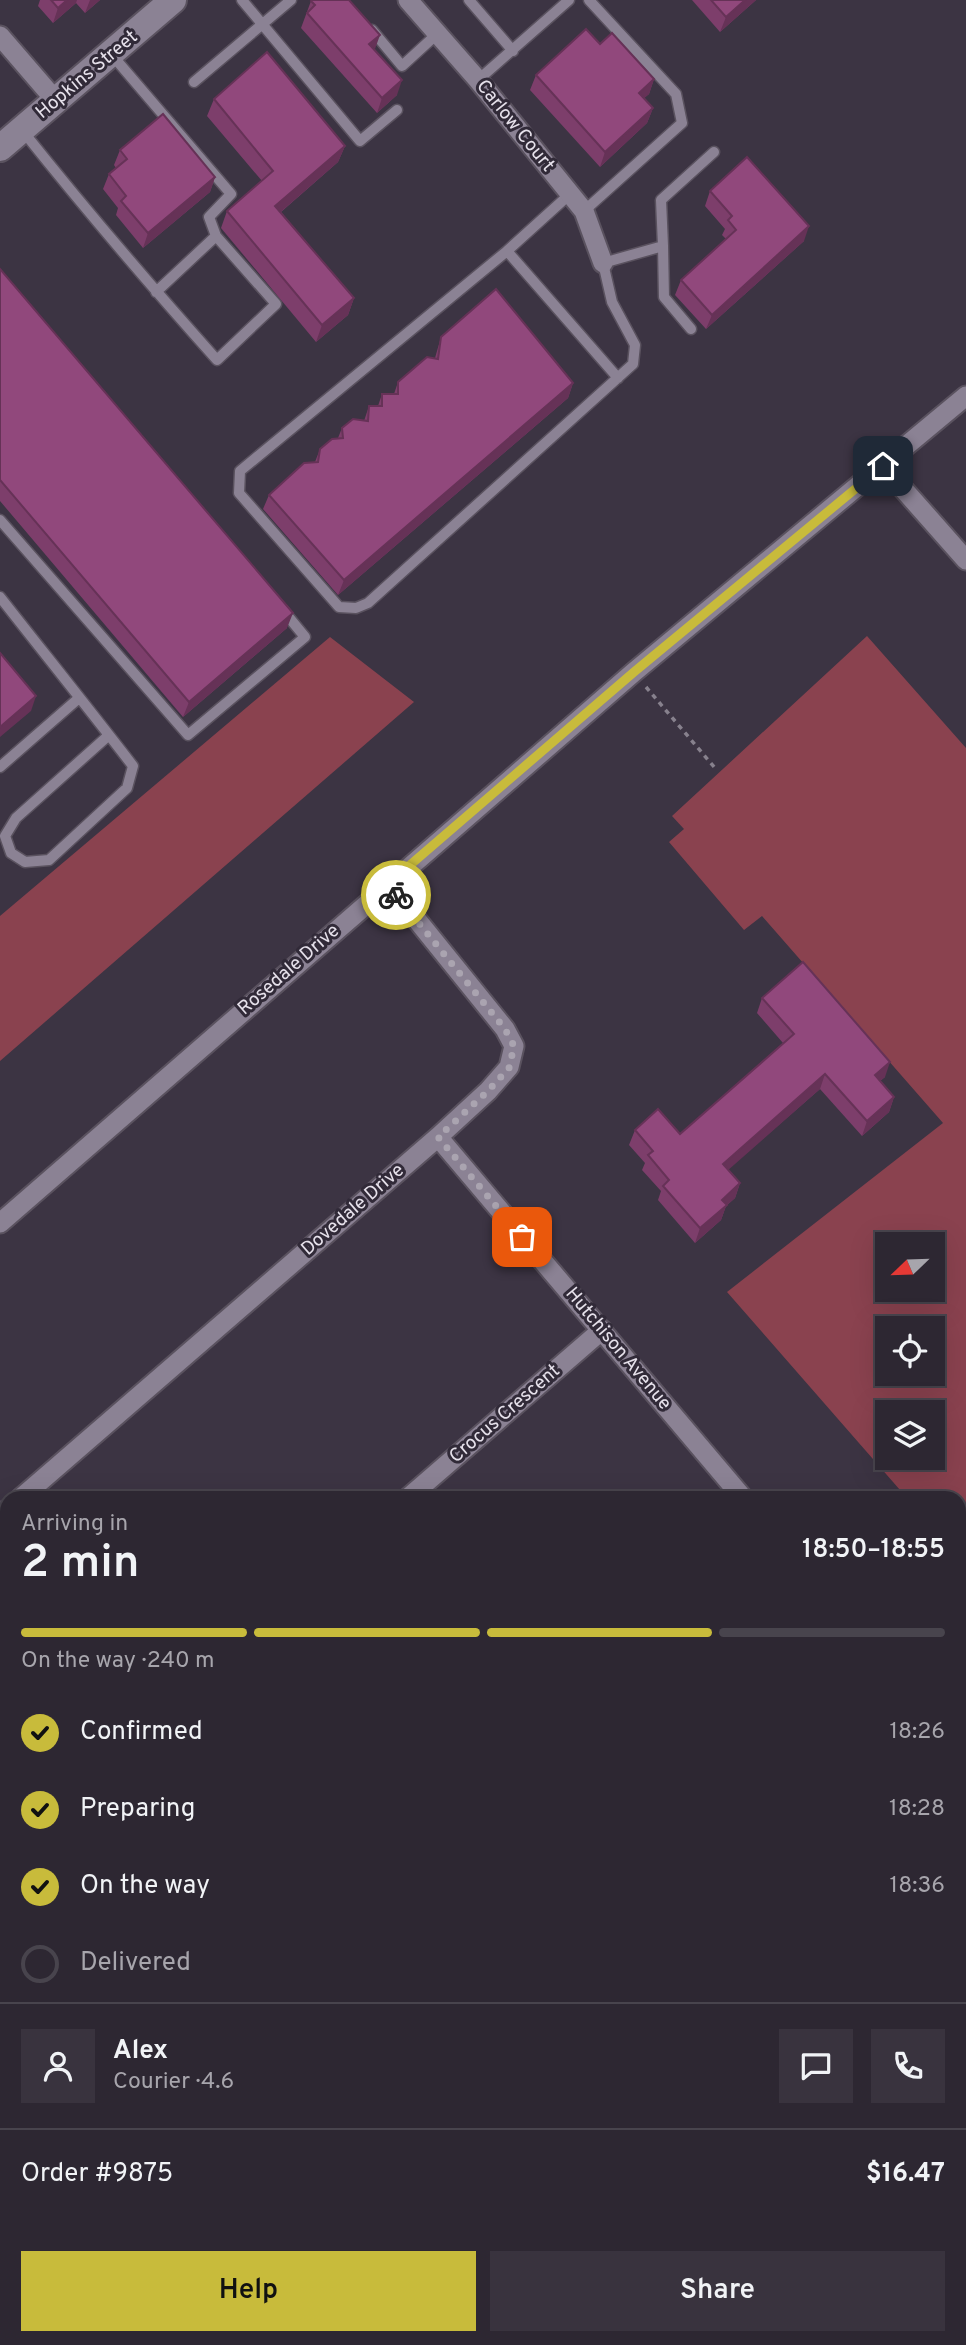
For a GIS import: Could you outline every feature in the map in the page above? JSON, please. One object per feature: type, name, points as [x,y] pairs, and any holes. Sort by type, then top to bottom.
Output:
[{"type":"main road","name":"Hopkins Street","points":[[0,148],[173,0]]},
{"type":"street","name":"Carlow Court","points":[[408,0],[478,80],[584,211],[603,263]]},
{"type":"street","points":[[0,36],[57,101]]},
{"type":"street","name":"Rosedale Drive","points":[[0,1223],[634,672],[966,396]]},
{"type":"street","points":[[883,466],[966,560]]},
{"type":"street","name":"Dovedale Drive","points":[[29,1491],[438,1137],[509,1068],[514,1046],[505,1029],[388,884]]},
{"type":"street","name":"Hutchison Avenue","points":[[438,1137],[737,1491]]},
{"type":"street","name":"Crocus Crescent","points":[[416,1491],[602,1330]]},
{"type":"lane","points":[[242,0],[360,141],[397,110]]},
{"type":"lane","points":[[194,82],[290,0]]},
{"type":"lane","points":[[469,0],[513,51]]},
{"type":"lane","points":[[478,80],[569,0]]},
{"type":"lane","points":[[584,211],[682,123],[676,94],[589,0]]},
{"type":"lane","points":[[365,22],[402,66],[438,34]]},
{"type":"lane","points":[[22,130],[98,225],[216,360],[276,304],[216,236],[209,216],[231,194],[111,55]]},
{"type":"lane","points":[[691,329],[664,297],[661,200],[714,152]]},
{"type":"lane","points":[[570,194],[507,251],[240,471],[239,493],[339,607],[356,608],[368,603],[632,364],[635,345],[612,302],[603,263],[663,246]]},
{"type":"lane","points":[[156,292],[216,236]]},
{"type":"lane","points":[[507,251],[618,378]]},
{"type":"lane","points":[[0,520],[188,735],[305,637],[278,605]]},
{"type":"lane","points":[[0,597],[79,698],[109,735],[133,766],[127,788],[49,860],[25,862],[11,853],[5,836],[16,818],[109,735]]},
{"type":"lane","points":[[0,766],[79,698]]},
{"type":"path","points":[[634,672],[715,768]]},
{"type":"shaded area","points":[[867,636],[966,748],[966,1491],[901,1491],[883,1470],[945,1470],[945,1400],[875,1400],[875,1461],[727,1292],[943,1123],[762,916],[744,930],[669,842],[684,829],[672,816]]},
{"type":"shaded area","points":[[330,637],[414,702],[0,1061],[0,916]]},
{"type":"building","points":[[51,0],[67,0],[58,8]]},
{"type":"building","points":[[312,0],[349,0],[380,35],[369,44],[402,80],[382,98],[307,13],[315,5]]},
{"type":"building","points":[[711,0],[745,0],[726,17]]},
{"type":"building","points":[[586,29],[600,44],[612,33],[654,79],[639,93],[653,108],[605,152],[536,75]]},
{"type":"building","points":[[267,52],[345,146],[275,206],[354,298],[322,325],[227,211],[273,171],[214,99]]},
{"type":"building","points":[[163,114],[215,177],[148,233],[121,201],[126,196],[109,174],[127,159],[120,150]]},
{"type":"building","points":[[747,157],[809,226],[712,315],[681,280],[736,230],[728,220],[732,216],[710,191]]},
{"type":"building","points":[[0,269],[293,613],[189,702],[0,480]]},
{"type":"building","points":[[496,289],[573,383],[344,580],[269,495],[304,463],[318,462],[320,449],[332,439],[343,438],[342,428],[353,419],[368,421],[369,406],[382,406],[382,394],[398,394],[398,382],[427,357],[438,359],[441,337]]},
{"type":"building","points":[[0,653],[36,696],[0,727]]},
{"type":"building","points":[[803,962],[890,1062],[875,1075],[894,1097],[867,1121],[825,1074],[723,1164],[740,1183],[722,1200],[727,1205],[700,1228],[663,1186],[669,1180],[648,1155],[653,1151],[635,1130],[658,1109],[680,1134],[794,1034],[762,998]]},
{"type":"way so far","points":[[396,895],[505,1029],[514,1046],[509,1068],[438,1137],[522,1237]]},
{"type":"route","points":[[396,895],[388,884],[634,672],[883,466]]}]
